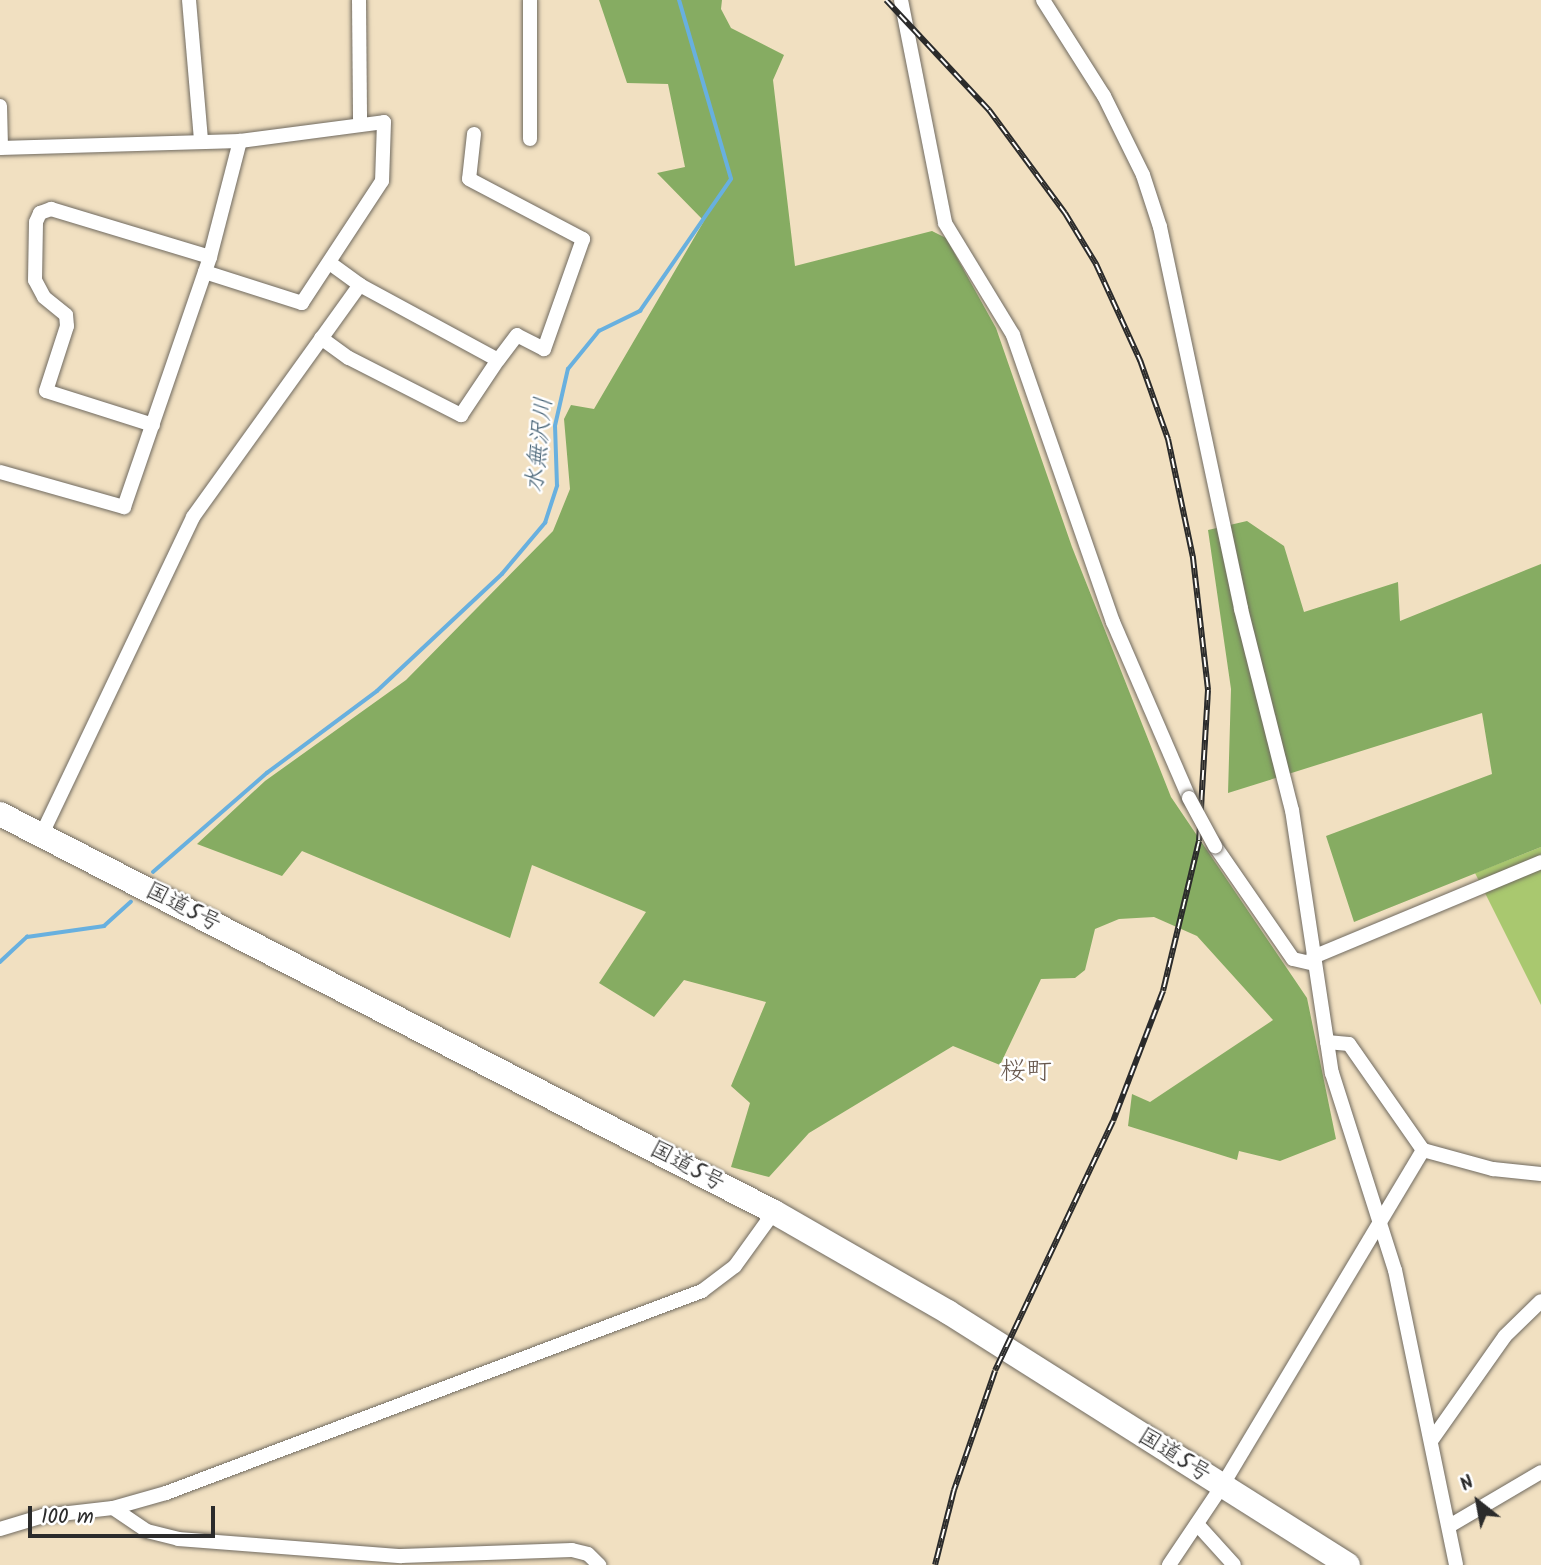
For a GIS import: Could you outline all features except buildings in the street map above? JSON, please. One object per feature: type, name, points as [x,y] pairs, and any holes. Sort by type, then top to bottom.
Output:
[{"type":"highway","name":"国道5号","points":[[0,814],[774,1212],[948,1312],[1348,1565]]},
{"type":"street","points":[[189,0],[201,140]]},
{"type":"street","points":[[359,0],[360,124]]},
{"type":"street","points":[[530,0],[530,139]]},
{"type":"street","points":[[901,0],[945,223],[1013,335],[1113,622],[1189,798],[1215,846],[1293,959],[1313,960],[1541,862]]},
{"type":"street","points":[[1044,0],[1104,96],[1143,175],[1160,227],[1241,609],[1292,810],[1327,1042],[1354,1151],[1382,1221],[1451,1525],[1456,1565]]},
{"type":"street","points":[[0,106],[1,148],[201,140],[240,141],[384,122],[382,181],[302,303],[208,265],[51,209],[40,213],[36,222],[35,279],[44,297],[66,315],[67,326],[46,391],[153,425]]},
{"type":"street","points":[[321,338],[349,358],[461,415],[517,335],[544,349],[583,239],[469,179],[474,134]]},
{"type":"street","points":[[0,472],[124,507],[208,265],[240,141]]},
{"type":"street","points":[[330,263],[360,285],[498,360]]},
{"type":"street","points":[[41,836],[193,517],[360,285]]},
{"type":"street","points":[[1327,1042],[1349,1044],[1423,1150],[1493,1169],[1541,1174]]},
{"type":"street","points":[[1169,1565],[1222,1486],[1423,1150]]},
{"type":"street","points":[[0,1529],[43,1516],[113,1508],[179,1489],[702,1291],[735,1266],[774,1212]]},
{"type":"street","points":[[1431,1441],[1505,1336],[1541,1301]]},
{"type":"street","points":[[1451,1525],[1541,1472]]},
{"type":"street","points":[[113,1508],[147,1531],[178,1539],[401,1556],[572,1550],[588,1554],[599,1565]]},
{"type":"street","points":[[1196,1524],[1234,1565]]},
{"type":"green space","points":[[599,0],[722,0],[721,9],[731,28],[784,55],[773,80],[795,266],[932,231],[946,238],[996,328],[1072,547],[1171,797],[1307,998],[1336,1139],[1280,1161],[1239,1151],[1237,1160],[1128,1126],[1132,1094],[1150,1102],[1273,1020],[1197,936],[1154,917],[1119,919],[1095,929],[1085,970],[1075,978],[1041,979],[1000,1065],[953,1046],[809,1133],[769,1177],[731,1167],[750,1103],[731,1086],[766,1002],[684,980],[654,1017],[599,983],[646,912],[532,865],[510,938],[302,851],[282,876],[197,844],[265,781],[406,680],[553,531],[570,489],[564,419],[571,405],[594,409],[704,221],[657,173],[685,167],[668,84],[627,83]]},
{"type":"green space","points":[[1247,521],[1284,546],[1304,612],[1398,582],[1400,621],[1541,564],[1541,847],[1354,922],[1326,836],[1492,774],[1482,713],[1228,793],[1231,689],[1208,530]]},
{"type":"green space","points":[[1541,847],[1541,1005],[1475,873]]},
{"type":"waterway","name":"水無沢川","points":[[153,872],[267,773],[377,691],[502,574],[545,523],[557,486],[555,426],[568,369],[599,331],[640,311],[731,179],[679,0]]},
{"type":"waterway","name":"水無沢川","points":[[0,962],[27,937],[104,926],[131,902]]},
{"type":"railway","points":[[886,0],[989,110],[1065,213],[1096,264],[1140,360],[1168,439],[1193,558],[1208,690],[1199,841],[1163,991],[1113,1121],[995,1371],[954,1490],[935,1565]]},
{"type":"district","name":"桜町","points":[[1026,1073]]}]
